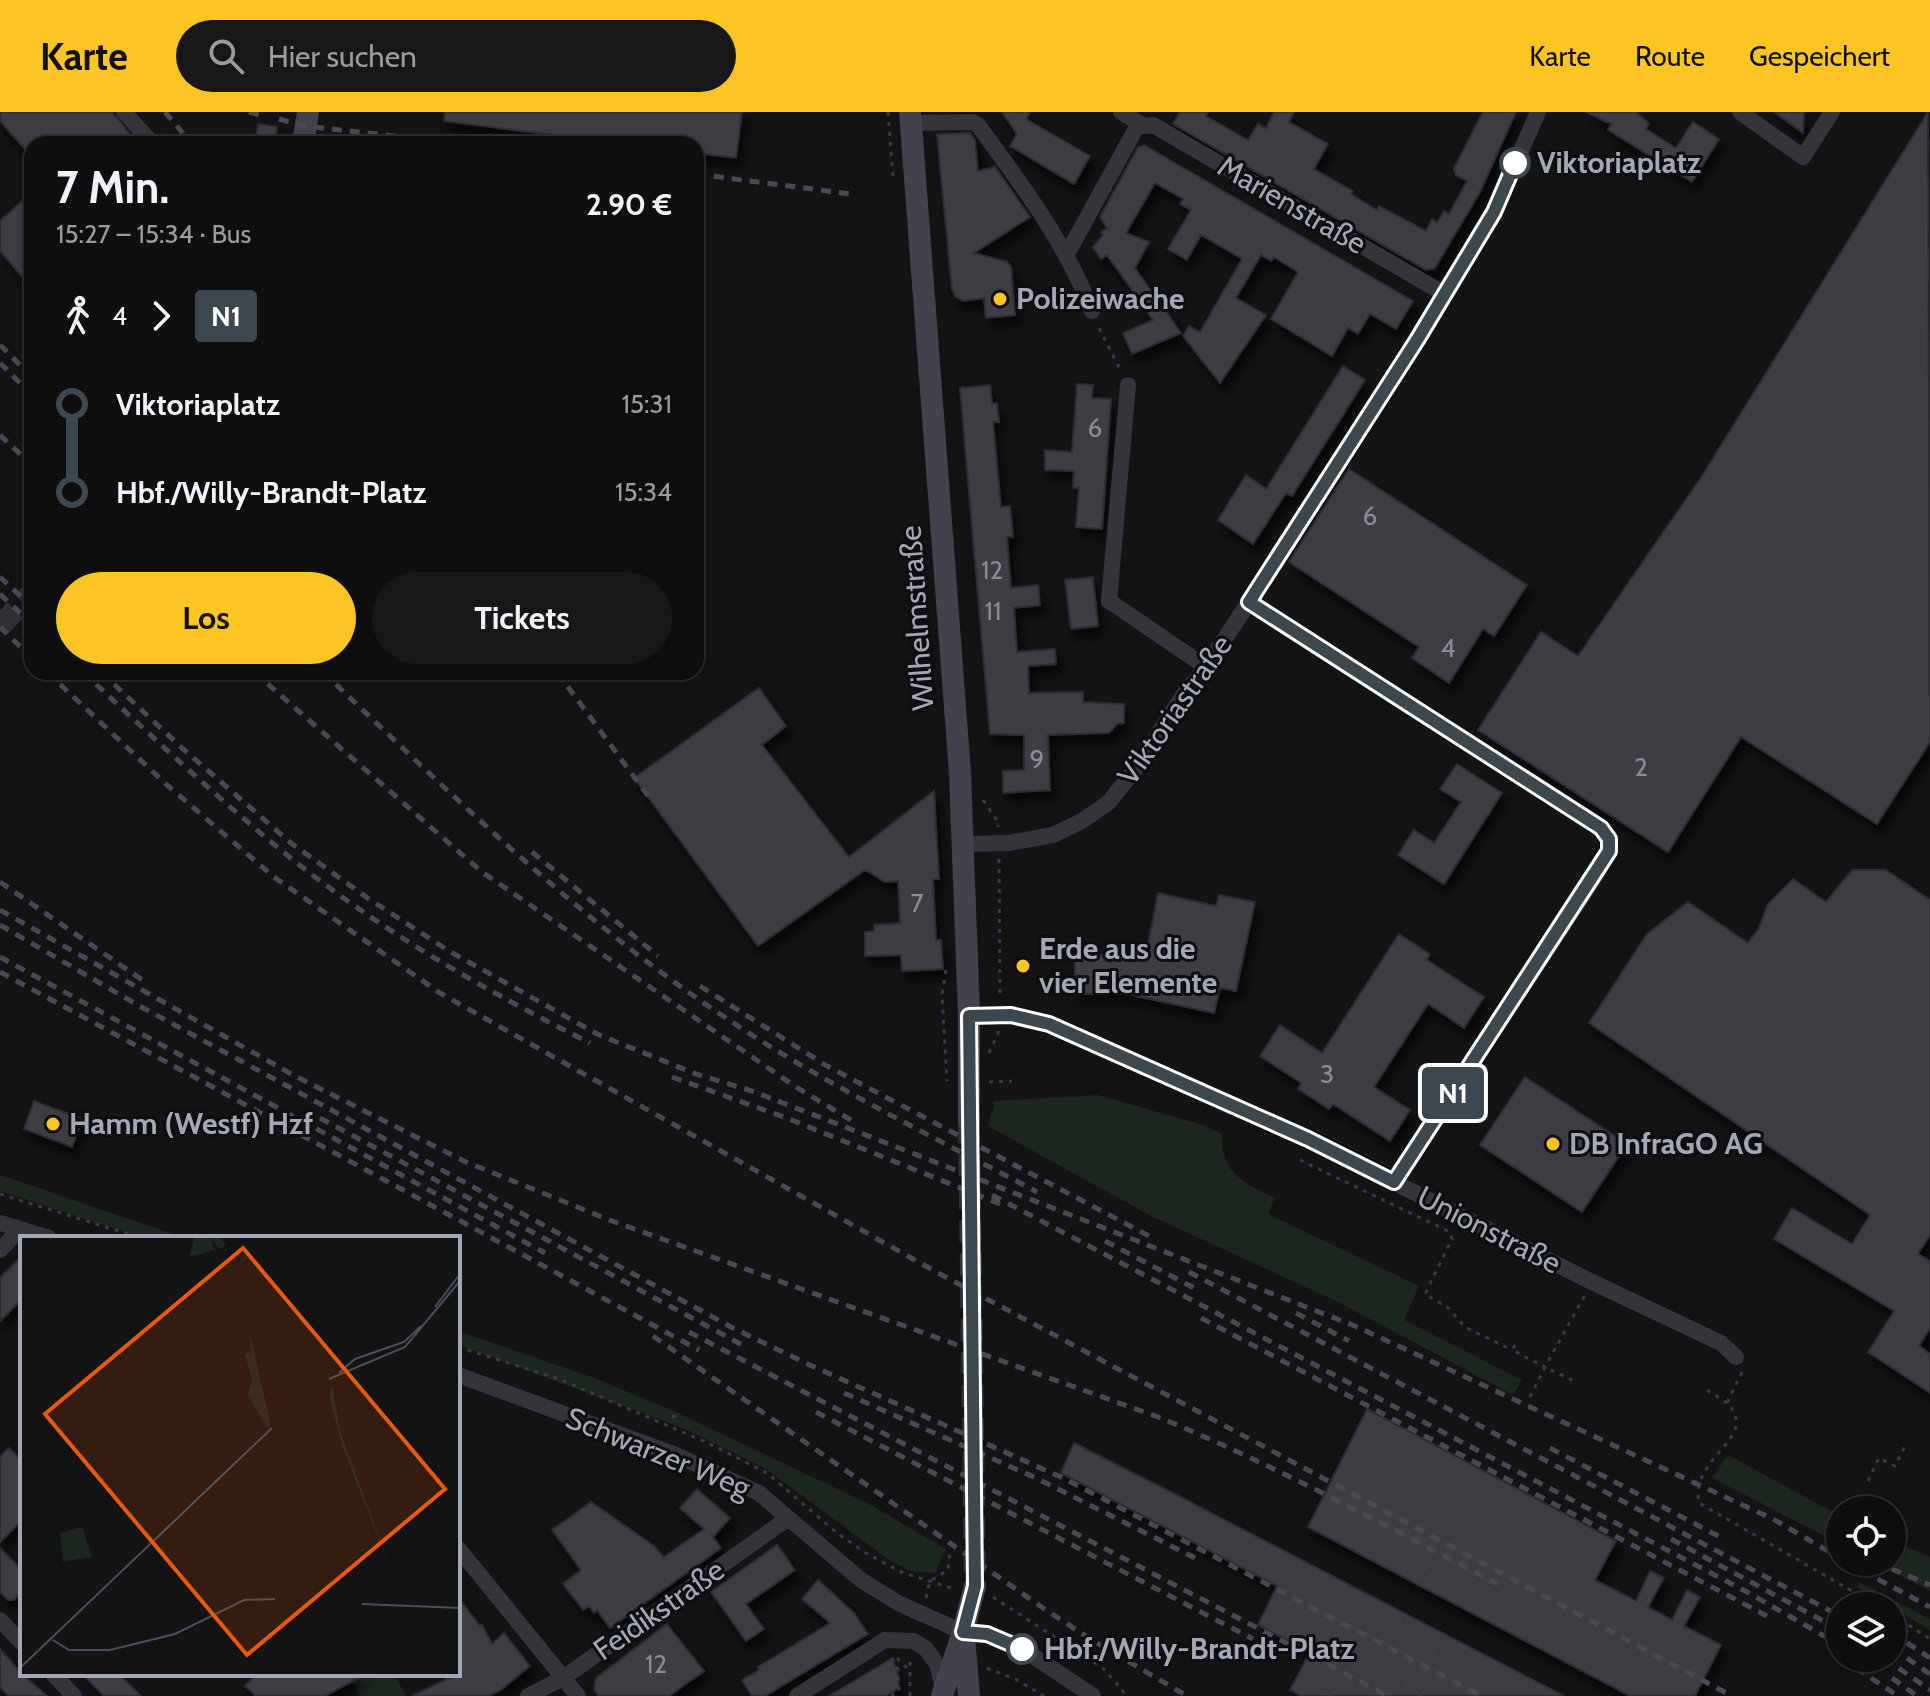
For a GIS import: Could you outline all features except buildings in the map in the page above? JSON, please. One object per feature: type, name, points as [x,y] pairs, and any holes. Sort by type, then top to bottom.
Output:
[{"type":"main road","points":[[304,136],[308,112]]},
{"type":"main road","name":"Wilhelmstraße","points":[[910,118],[963,844],[969,1121]]},
{"type":"main road","points":[[943,1692],[963,1632],[984,1591]]},
{"type":"main road","points":[[963,1632],[969,1696]]},
{"type":"street","points":[[124,112],[146,136]]},
{"type":"street","name":"Marienstraße","points":[[1121,112],[1151,120],[1443,293]]},
{"type":"street","name":"Viktoriastraße","points":[[963,844],[1008,843],[1053,835],[1082,821],[1108,803],[1134,771],[1249,602],[1417,340],[1494,212],[1538,112]]},
{"type":"street","points":[[1740,112],[1803,157],[1832,112]]},
{"type":"street","points":[[910,118],[973,122],[978,125],[1067,254],[1092,311]]},
{"type":"street","points":[[1067,254],[1151,120]]},
{"type":"street","points":[[1128,385],[1109,601],[1206,667]]},
{"type":"street","points":[[1249,602],[1601,828],[1609,839],[1609,851],[1596,875],[1394,1182]]},
{"type":"street","name":"Unionstraße","points":[[969,1016],[1011,1015],[1049,1024],[1308,1139],[1592,1282],[1721,1343],[1736,1357]]},
{"type":"street","points":[[0,1223],[43,1236]]},
{"type":"street","points":[[0,1250],[20,1229]]},
{"type":"street","name":"Schwarzer Weg","points":[[460,1376],[697,1464],[759,1493],[861,1580],[900,1604],[963,1632],[987,1634],[1018,1646],[1093,1696]]},
{"type":"street","name":"Feidikstraße","points":[[528,1696],[563,1678],[787,1519]]},
{"type":"street","points":[[460,1550],[578,1696]]},
{"type":"street","points":[[797,1696],[885,1640],[914,1641],[926,1649],[937,1664],[943,1692]]},
{"type":"street","points":[[55,1676],[74,1696]]},
{"type":"path","points":[[888,112],[894,190]]},
{"type":"path","points":[[1092,311],[1128,385]]},
{"type":"path","points":[[946,967],[942,994],[948,1084]]},
{"type":"path","points":[[1300,1160],[1450,1232],[1452,1239],[1425,1294],[1450,1306],[1465,1327],[1574,1381]]},
{"type":"path","points":[[0,1194],[135,1236]]},
{"type":"path","points":[[1530,1397],[1592,1282]]},
{"type":"path","points":[[1512,1350],[1515,1345]]},
{"type":"path","points":[[1727,1403],[1742,1372],[1736,1357]]},
{"type":"path","points":[[1707,1390],[1737,1413],[1737,1426],[1700,1476],[1696,1489],[1699,1503],[1854,1592]]},
{"type":"path","points":[[672,1417],[679,1415]]},
{"type":"path","points":[[1868,1481],[1879,1458],[1895,1466],[1907,1442]]},
{"type":"path","points":[[1443,1477],[1454,1457]]},
{"type":"path","points":[[1448,1468],[1455,1471]]},
{"type":"path","points":[[1475,1482],[1481,1485]]},
{"type":"path","points":[[1514,1515],[1517,1504],[1525,1495]]},
{"type":"path","points":[[1419,1523],[1433,1496]]},
{"type":"path","points":[[1426,1510],[1433,1514]]},
{"type":"path","points":[[1446,1538],[1456,1526],[1461,1512]]},
{"type":"path","points":[[1490,1561],[1504,1534]]},
{"type":"path","points":[[1394,1570],[1409,1542]]},
{"type":"path","points":[[1490,1544],[1497,1547]]},
{"type":"path","points":[[922,1614],[930,1581],[948,1570],[950,1550]]},
{"type":"path","points":[[1402,1556],[1408,1560]]},
{"type":"path","points":[[1421,1585],[1437,1556]]},
{"type":"path","points":[[1428,1572],[1434,1574]]},
{"type":"path","points":[[1465,1608],[1480,1580]]},
{"type":"path","points":[[1466,1590],[1473,1594]]},
{"type":"path","points":[[984,1591],[1104,1669],[1127,1696]]},
{"type":"path","points":[[1363,1629],[1378,1601]]},
{"type":"path","points":[[1371,1614],[1378,1618]]},
{"type":"path","points":[[1392,1644],[1406,1616]]},
{"type":"path","points":[[1906,1623],[1930,1639]]},
{"type":"path","points":[[1412,1636],[1442,1652]]},
{"type":"path","points":[[1434,1667],[1449,1638]]},
{"type":"path","points":[[1343,1668],[1354,1646]]},
{"type":"path","points":[[891,1696],[899,1691],[898,1669],[891,1658],[895,1656],[909,1670]]},
{"type":"path","points":[[1348,1657],[1355,1661]]},
{"type":"path","points":[[1371,1683],[1379,1674],[1382,1661]]},
{"type":"path","points":[[987,1668],[1017,1680],[1044,1696]]},
{"type":"path","points":[[1413,1691],[1419,1695],[1426,1683]]},
{"type":"path","points":[[1329,1696],[1334,1686]]},
{"type":"shaded area","points":[[1098,1095],[1203,1125],[1222,1134],[1222,1147],[1230,1168],[1254,1188],[1275,1198],[1268,1214],[1419,1286],[1404,1320],[1522,1380],[1513,1395],[1336,1301],[1151,1216],[988,1126],[995,1101]]},
{"type":"shaded area","points":[[0,1175],[179,1236],[137,1236],[0,1191]]},
{"type":"shaded area","points":[[460,1332],[592,1377],[676,1412],[869,1504],[946,1549],[935,1573],[910,1571],[886,1558],[766,1469],[685,1429],[460,1346]]},
{"type":"shaded area","points":[[1728,1455],[1826,1508],[1826,1537],[1712,1478]]},
{"type":"shaded area","points":[[1906,1546],[1930,1557],[1930,1591],[1901,1576],[1906,1576]]},
{"type":"shaded area","points":[[1859,1582],[1878,1592],[1865,1592],[1857,1587]]},
{"type":"shaded area","points":[[1906,1606],[1930,1619],[1930,1630],[1906,1616]]},
{"type":"shaded area","points":[[349,1676],[395,1676],[406,1696],[360,1696]]},
{"type":"tunnel","points":[[0,626],[24,601]]},
{"type":"tunnel","points":[[969,1121],[975,1586]]},
{"type":"railway","points":[[165,112],[185,136]]},
{"type":"railway","points":[[249,112],[260,115]]},
{"type":"railway","points":[[279,119],[304,126],[395,136]]},
{"type":"railway","points":[[704,175],[851,194]]},
{"type":"railway","points":[[0,345],[24,369]]},
{"type":"railway","points":[[0,363],[24,387]]},
{"type":"railway","points":[[0,435],[24,458]]},
{"type":"railway","points":[[0,577],[24,600]]},
{"type":"railway","points":[[0,594],[24,616]]},
{"type":"railway","points":[[0,627],[24,650]]},
{"type":"railway","points":[[55,680],[167,785],[274,877],[440,993],[938,1273],[1732,1696]]},
{"type":"railway","points":[[92,680],[231,808],[355,906],[431,956],[590,1043]]},
{"type":"railway","points":[[110,680],[291,843],[449,951],[597,1034],[696,1074],[752,1091],[1355,1326],[1773,1519],[1826,1550]]},
{"type":"railway","points":[[263,680],[482,872],[796,1087],[854,1122]]},
{"type":"railway","points":[[331,680],[517,854],[671,980],[801,1065],[1037,1192]]},
{"type":"railway","points":[[563,680],[651,800]]},
{"type":"railway","points":[[532,852],[658,956]]},
{"type":"railway","points":[[0,882],[148,984]]},
{"type":"railway","points":[[0,910],[295,1076],[466,1162],[612,1221],[1158,1417],[1287,1476],[1498,1584]]},
{"type":"railway","points":[[0,925],[136,1004],[733,1328],[1063,1478],[1482,1696]]},
{"type":"railway","points":[[0,957],[545,1253]]},
{"type":"railway","points":[[0,972],[699,1350]]},
{"type":"railway","points":[[700,986],[827,1066],[1151,1237]]},
{"type":"railway","points":[[672,1077],[784,1117],[1000,1204]]},
{"type":"railway","points":[[320,1118],[746,1347]]},
{"type":"railway","points":[[992,1195],[1747,1592],[1826,1637]]},
{"type":"railway","points":[[1105,1241],[1200,1291]]},
{"type":"railway","points":[[1189,1272],[1826,1609]]},
{"type":"railway","points":[[1296,1313],[1349,1341]]},
{"type":"railway","points":[[1201,1318],[1767,1616]]},
{"type":"railway","points":[[689,1332],[1388,1696]]},
{"type":"railway","points":[[653,1336],[1043,1608],[1187,1696]]},
{"type":"railway","points":[[844,1393],[1036,1478],[1199,1560]]},
{"type":"railway","points":[[816,1412],[1253,1639]]},
{"type":"railway","points":[[1550,1448],[1724,1539]]},
{"type":"railway","points":[[1671,1539],[1826,1622]]},
{"type":"railway","points":[[1906,1575],[1930,1585]]},
{"type":"railway","points":[[1872,1576],[1930,1607]]},
{"type":"railway","points":[[1906,1642],[1930,1658]]},
{"type":"railway","points":[[1906,1658],[1930,1674]]},
{"type":"railway","points":[[1862,1672],[1898,1696]]},
{"type":"railway","points":[[1904,1672],[1930,1690]]},
{"type":"railway","points":[[1892,1678],[1917,1696]]},
{"type":"bus line","name":"N1","points":[[1022,1649],[987,1634],[963,1632],[975,1586],[969,1016],[1011,1015],[1049,1024],[1308,1139],[1394,1182],[1609,851],[1609,839],[1601,828],[1249,602],[1417,340],[1494,212],[1515,163]]},
{"type":"place","name":"Viktoriaplatz","points":[[1515,163]]},
{"type":"place","name":"Polizeiwache","points":[[1000,299]]},
{"type":"place","name":"Erde aus die vier Elemente","points":[[1023,966]]},
{"type":"place","name":"Hamm (Westf) Hzf","points":[[53,1124]]},
{"type":"place","name":"DB InfraGO AG","points":[[1553,1144]]},
{"type":"place","name":"Hbf./Willy-Brandt-Platz","points":[[1022,1649]]}]
